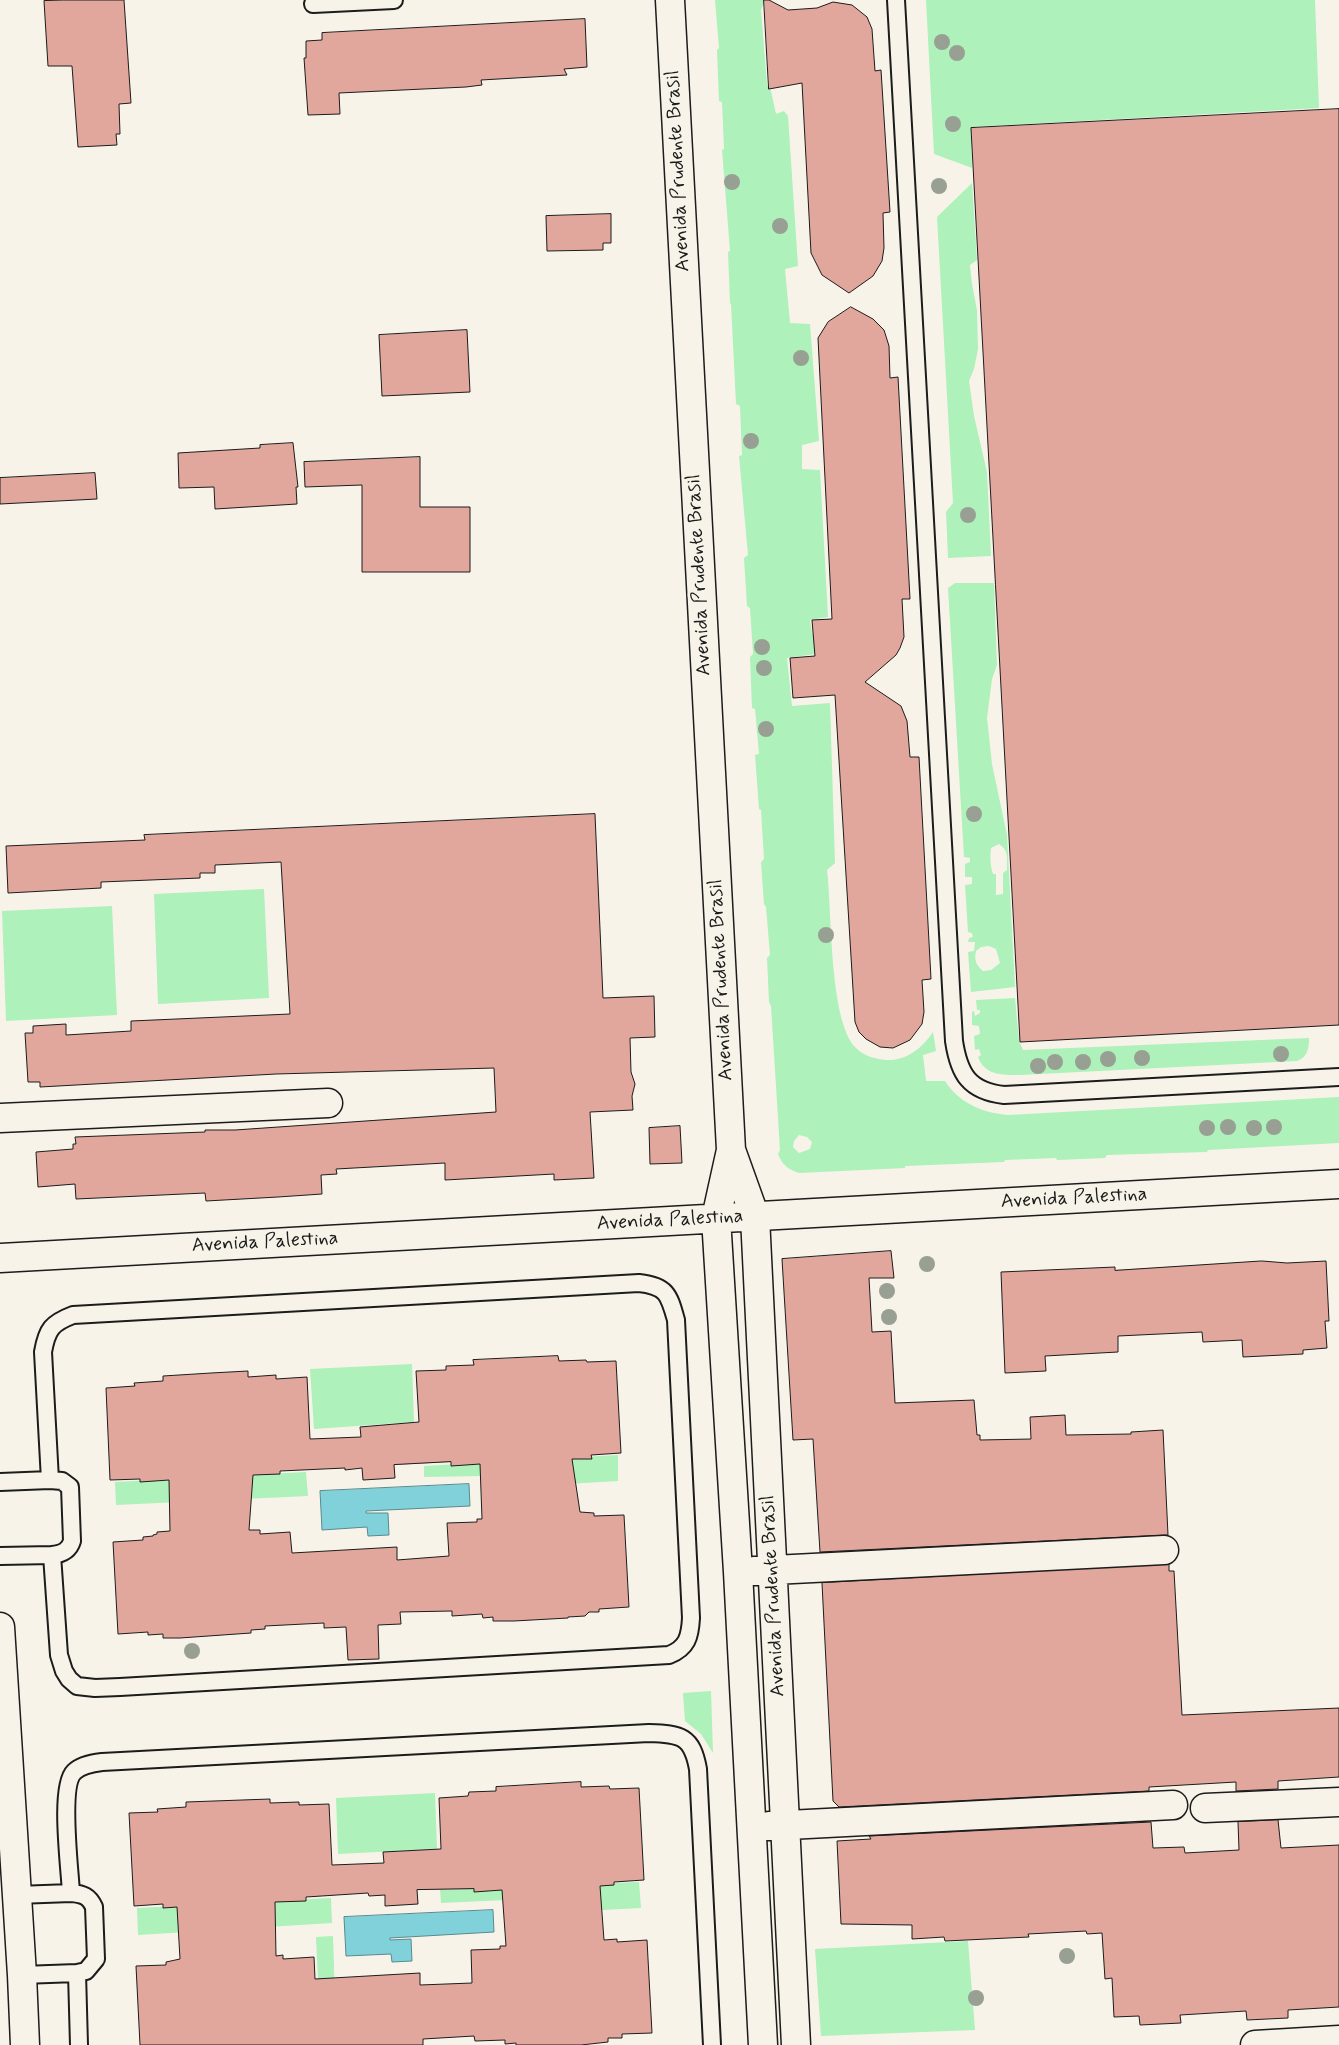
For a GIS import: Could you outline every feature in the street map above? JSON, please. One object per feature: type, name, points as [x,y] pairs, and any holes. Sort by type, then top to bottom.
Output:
[{"type":"street","name":"Avenida Prudente Brasil","points":[[670,0],[731,1150],[716,1218],[764,2045]]},
{"type":"street","points":[[0,1118],[328,1103]]},
{"type":"street","name":"Avenida Prudente Brasil","points":[[731,1150],[755,1217],[796,2045]]},
{"type":"street","name":"Avenida Palestina","points":[[0,1258],[1339,1184]]},
{"type":"street","points":[[738,1572],[1164,1550]]},
{"type":"street","points":[[0,1626],[4,1756],[17,1896],[24,2045]]},
{"type":"street","points":[[1205,1808],[1339,1802]]},
{"type":"street","points":[[752,1827],[1173,1805]]},
{"type":"street","points":[[1256,2045],[1339,2040]]},
{"type":"lane","points":[[313,4],[394,0]]},
{"type":"lane","points":[[896,0],[954,1041],[962,1072],[971,1082],[986,1092],[1004,1095],[1339,1077]]},
{"type":"lane","points":[[50,1480],[43,1352],[46,1337],[56,1322],[73,1315],[639,1283],[659,1287],[669,1295],[676,1320],[691,1618],[690,1632],[685,1645],[669,1655],[95,1688],[77,1686],[64,1671],[59,1655],[52,1555]]},
{"type":"lane","points":[[0,1482],[62,1481],[70,1488],[72,1541],[69,1549],[62,1554],[0,1556]]},
{"type":"lane","points":[[71,1893],[66,1802],[67,1784],[73,1772],[92,1763],[650,1733],[676,1736],[688,1742],[695,1754],[698,1769],[712,2045]]},
{"type":"lane","points":[[17,1896],[71,1893],[86,1896],[91,1900],[94,1907],[96,1959],[86,1971],[22,1975]]},
{"type":"lane","points":[[77,1973],[79,2045]]},
{"type":"green space","points":[[715,0],[765,0],[761,10],[767,85],[771,91],[776,114],[784,111],[788,116],[798,266],[785,269],[790,323],[810,324],[819,441],[802,445],[802,469],[820,470],[828,617],[810,620],[812,633],[827,632],[830,652],[787,658],[792,706],[830,703],[835,863],[827,870],[836,990],[840,1013],[847,1033],[855,1047],[865,1055],[873,1058],[894,1060],[907,1056],[919,1048],[933,1032],[936,1051],[923,1055],[926,1081],[945,1081],[964,1101],[990,1112],[1008,1115],[1339,1097],[1339,1143],[1208,1150],[1207,1152],[1107,1155],[1105,1158],[1005,1160],[1004,1162],[799,1173],[786,1166],[780,1158],[778,1154],[780,1150],[771,1006],[769,1002],[767,958],[770,955],[766,907],[764,904],[761,862],[764,859],[755,755],[759,754],[755,709],[752,708],[750,657],[753,654],[744,558],[748,555],[739,456],[742,455],[740,406],[736,404],[730,303],[728,252],[730,251],[722,150],[724,149],[722,102],[719,101],[717,50],[719,48]],"holes":[[[799,1135],[807,1137],[812,1142],[810,1149],[799,1153],[793,1147],[794,1141]]]},
{"type":"green space","points":[[926,0],[1315,0],[1319,108],[971,127],[972,168],[934,154]]},
{"type":"green space","points":[[972,183],[977,260],[970,265],[977,310],[978,349],[974,369],[969,381],[974,416],[987,472],[991,556],[948,558],[946,512],[953,503],[937,217]]},
{"type":"green space","points":[[955,583],[994,583],[997,665],[992,679],[987,718],[992,764],[1007,835],[1015,987],[971,992],[968,952],[974,951],[975,942],[968,942],[969,938],[973,937],[972,933],[968,932],[965,885],[972,884],[972,877],[965,877],[965,864],[970,862],[970,858],[964,857],[948,588]],"holes":[[[999,844],[1006,852],[1007,870],[1003,873],[1003,894],[996,895],[996,874],[993,874],[992,871],[990,855],[991,848]],[[989,946],[996,949],[1000,963],[991,970],[983,971],[976,962],[976,951],[981,947]]]},
{"type":"green space","points":[[264,889],[269,998],[158,1004],[154,894]]},
{"type":"green space","points":[[112,906],[117,1015],[6,1021],[2,911]]},
{"type":"green space","points":[[1015,998],[1019,1041],[1023,1050],[1309,1038],[1309,1045],[1306,1055],[1297,1061],[1020,1075],[995,1073],[985,1068],[978,1057],[981,1055],[979,1049],[975,1050],[974,1036],[980,1034],[979,1026],[972,1025],[972,1012],[974,1011],[975,1016],[980,1013],[980,1010],[977,1010],[976,1000]]},
{"type":"green space","points":[[412,1364],[414,1422],[314,1429],[310,1369]]},
{"type":"green space","points":[[618,1455],[618,1481],[482,1489],[482,1476],[424,1477],[424,1466]]},
{"type":"green space","points":[[306,1472],[308,1496],[116,1505],[115,1482]]},
{"type":"green space","points":[[711,1691],[713,1753],[701,1734],[685,1721],[683,1693]]},
{"type":"green space","points":[[435,1793],[437,1849],[338,1854],[336,1798]]},
{"type":"green space","points":[[639,1882],[641,1908],[507,1915],[506,1900],[441,1903],[440,1890]]},
{"type":"green space","points":[[331,1898],[332,1923],[138,1935],[137,1908]]},
{"type":"green space","points":[[333,1936],[335,1998],[319,2000],[316,1937]]},
{"type":"green space","points":[[968,1941],[975,2030],[821,2036],[815,1949]]},
{"type":"water","points":[[469,1484],[470,1506],[366,1511],[366,1513],[388,1513],[389,1535],[368,1536],[367,1527],[322,1530],[320,1491]]},
{"type":"water","points":[[493,1910],[494,1932],[390,1938],[390,1940],[411,1939],[412,1961],[392,1962],[391,1954],[346,1956],[344,1917]]},
{"type":"building","points":[[124,0],[131,103],[119,104],[120,134],[116,134],[117,145],[78,147],[72,66],[48,66],[44,1]]},
{"type":"building","points":[[764,0],[769,0],[788,10],[817,8],[833,2],[852,5],[867,17],[872,29],[875,71],[881,70],[890,212],[883,213],[884,248],[882,261],[873,276],[849,293],[822,275],[811,253],[802,83],[769,89]]},
{"type":"building","points":[[585,19],[587,67],[564,69],[567,75],[481,80],[482,85],[466,87],[339,93],[340,114],[308,115],[304,58],[306,58],[306,41],[322,40],[322,33]]},
{"type":"building","points":[[1339,109],[1339,1025],[1020,1042],[971,128]]},
{"type":"building","points":[[611,214],[611,243],[603,243],[603,250],[547,251],[546,216]]},
{"type":"building","points":[[851,307],[873,319],[884,330],[889,346],[890,378],[898,377],[910,599],[902,599],[904,637],[900,648],[896,655],[865,682],[901,706],[907,721],[910,757],[919,757],[931,979],[922,980],[924,1012],[922,1024],[910,1040],[893,1048],[880,1047],[866,1039],[859,1032],[855,1022],[835,695],[793,698],[790,658],[815,656],[812,620],[832,619],[818,338],[828,322]]},
{"type":"building","points":[[467,330],[470,392],[382,396],[379,335]]},
{"type":"building","points":[[293,443],[298,487],[296,487],[297,504],[215,509],[214,487],[179,488],[178,453],[260,448],[260,445]]},
{"type":"building","points":[[420,457],[420,507],[470,507],[470,572],[362,572],[362,485],[305,487],[304,462]]},
{"type":"building","points":[[95,473],[97,499],[0,504],[0,478]]},
{"type":"building","points":[[595,814],[603,998],[654,996],[655,1037],[630,1038],[631,1072],[635,1084],[632,1096],[633,1110],[590,1112],[594,1178],[554,1180],[554,1174],[445,1180],[445,1163],[336,1169],[337,1174],[321,1175],[322,1194],[278,1197],[206,1201],[205,1193],[76,1199],[75,1184],[38,1187],[36,1152],[73,1149],[73,1144],[76,1144],[75,1137],[205,1132],[205,1130],[235,1130],[496,1112],[494,1068],[276,1074],[40,1087],[40,1082],[28,1082],[25,1033],[33,1033],[33,1026],[66,1024],[66,1035],[131,1031],[131,1021],[290,1014],[281,862],[215,865],[215,873],[200,873],[200,878],[101,882],[101,888],[8,893],[6,846],[145,840],[144,835]]},
{"type":"building","points":[[680,1126],[682,1163],[650,1164],[649,1128]]},
{"type":"building","points":[[891,1251],[894,1278],[869,1278],[872,1332],[891,1331],[895,1403],[974,1400],[977,1435],[980,1435],[980,1440],[1031,1439],[1030,1417],[1065,1415],[1066,1435],[1131,1434],[1131,1432],[1163,1430],[1168,1535],[820,1552],[813,1439],[793,1440],[782,1259]]},
{"type":"building","points":[[1262,1261],[1287,1263],[1326,1261],[1329,1321],[1325,1321],[1327,1348],[1303,1350],[1303,1354],[1243,1357],[1242,1340],[1203,1342],[1202,1332],[1118,1336],[1118,1352],[1045,1356],[1046,1371],[1005,1373],[1001,1272],[1115,1267],[1115,1270]]},
{"type":"building","points":[[558,1356],[559,1361],[616,1361],[621,1453],[591,1455],[592,1459],[572,1459],[580,1512],[594,1513],[594,1516],[624,1515],[629,1607],[599,1609],[599,1612],[589,1612],[585,1616],[514,1621],[493,1621],[493,1617],[483,1618],[482,1614],[452,1616],[452,1611],[400,1612],[401,1624],[378,1625],[379,1659],[348,1660],[346,1627],[324,1628],[324,1623],[265,1626],[265,1629],[251,1630],[251,1633],[180,1638],[163,1638],[163,1634],[148,1635],[148,1632],[118,1634],[113,1542],[143,1540],[143,1537],[153,1536],[157,1532],[170,1531],[169,1480],[140,1482],[140,1479],[110,1480],[106,1388],[135,1386],[134,1383],[163,1381],[163,1376],[211,1373],[248,1371],[248,1377],[276,1375],[276,1379],[307,1377],[310,1439],[361,1437],[360,1427],[419,1422],[416,1371],[446,1370],[446,1366],[474,1365],[473,1360]],"holes":[[[451,1462],[451,1466],[480,1464],[482,1519],[477,1519],[477,1522],[447,1523],[449,1556],[397,1560],[397,1547],[292,1553],[290,1532],[260,1534],[260,1530],[249,1530],[253,1475],[280,1474],[280,1471],[362,1468],[363,1480],[395,1478],[394,1465]]]},
{"type":"building","points":[[1169,1564],[1169,1571],[1174,1571],[1182,1715],[1339,1708],[1339,1777],[1278,1781],[1278,1789],[1236,1791],[1236,1782],[1149,1787],[1149,1791],[839,1807],[833,1801],[822,1583]]},
{"type":"building","points":[[581,1782],[581,1787],[639,1788],[644,1880],[614,1882],[614,1885],[600,1886],[604,1940],[617,1939],[617,1942],[647,1940],[652,2033],[622,2034],[622,2038],[608,2038],[608,2042],[581,2045],[516,2045],[516,2043],[505,2044],[505,2040],[475,2041],[474,2036],[423,2039],[423,2045],[140,2045],[136,1966],[166,1965],[166,1962],[180,1959],[177,1907],[163,1908],[163,1904],[134,1906],[129,1813],[158,1812],[157,1809],[186,1807],[186,1802],[270,1799],[270,1803],[299,1802],[299,1805],[329,1804],[332,1865],[384,1863],[383,1852],[441,1849],[439,1798],[468,1796],[469,1792],[496,1791],[496,1787]],"holes":[[[474,1889],[474,1892],[502,1890],[506,1946],[500,1946],[500,1949],[471,1950],[472,1983],[420,1985],[420,1973],[315,1979],[314,1957],[283,1959],[283,1955],[276,1956],[275,1902],[306,1901],[306,1897],[368,1893],[369,1896],[385,1895],[385,1906],[418,1904],[417,1890]]]},
{"type":"building","points":[[1278,1820],[1281,1848],[1339,1845],[1339,2007],[1288,2010],[1288,2018],[1247,2020],[1246,2011],[1180,2015],[1181,2023],[1140,2025],[1139,2016],[1114,2017],[1112,1978],[1105,1979],[1102,1933],[1087,1934],[1086,1931],[1028,1934],[1029,1937],[945,1941],[944,1937],[912,1939],[912,1925],[841,1924],[837,1841],[871,1839],[869,1836],[1151,1822],[1153,1848],[1184,1847],[1185,1853],[1239,1850],[1238,1822]]}]
